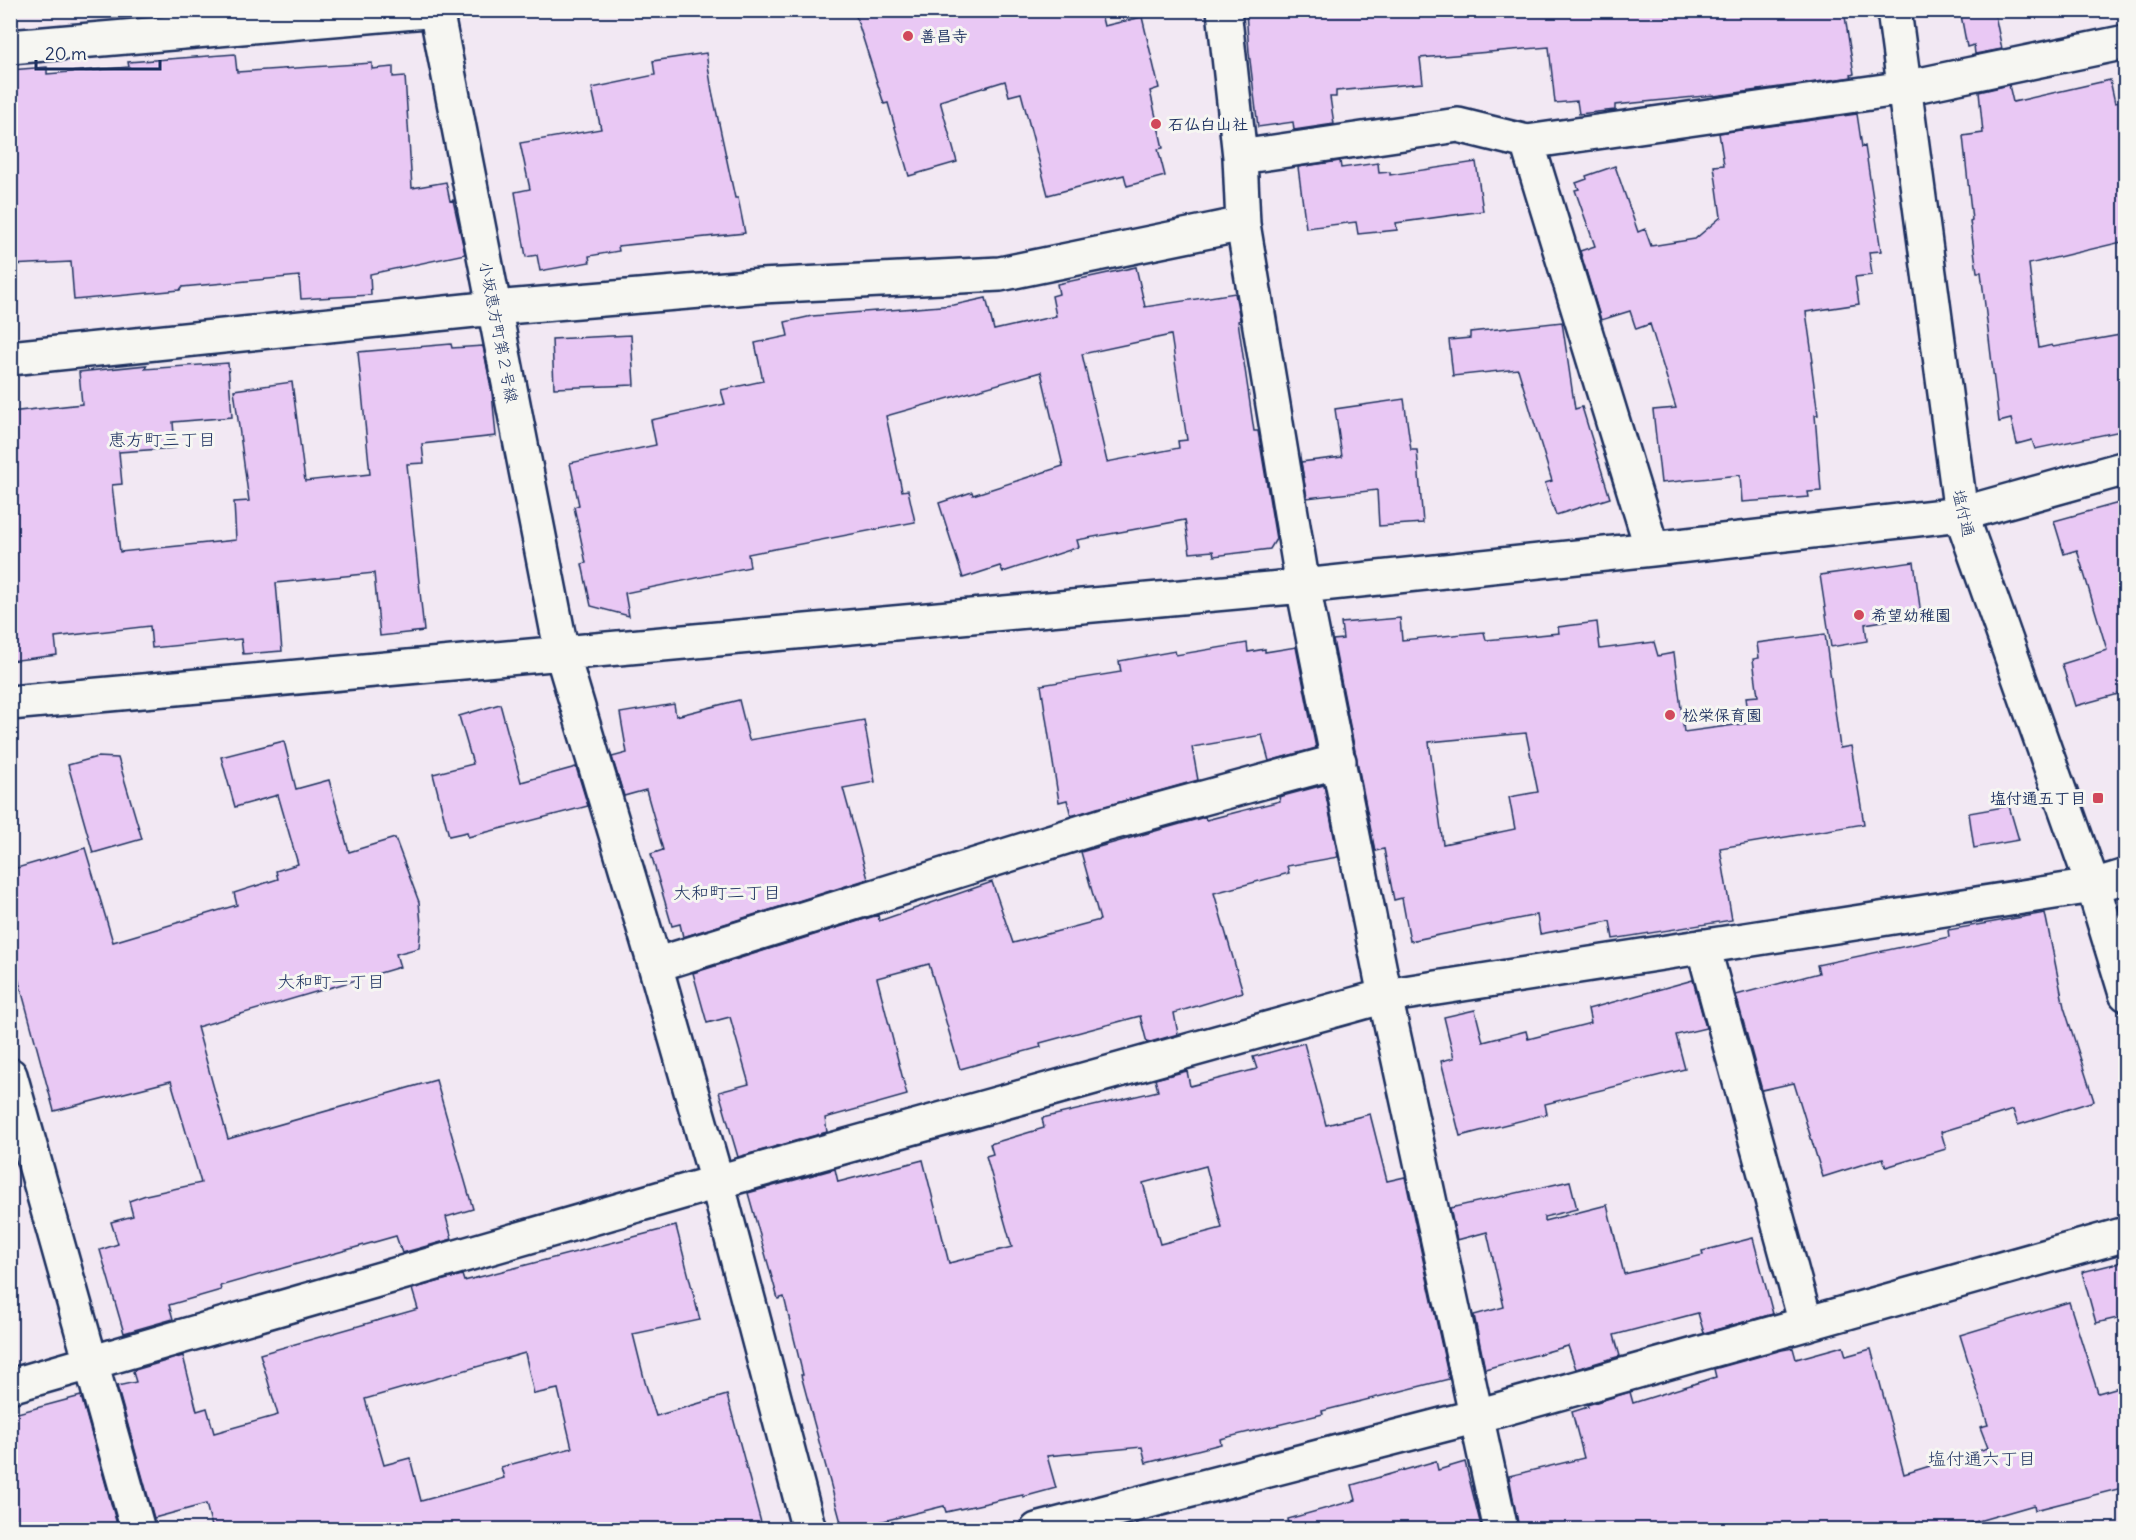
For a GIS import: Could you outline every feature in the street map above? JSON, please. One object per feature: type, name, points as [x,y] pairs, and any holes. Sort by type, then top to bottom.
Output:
[{"type":"street","points":[[1224,10],[1240,157],[1243,224],[1303,586],[1385,996],[1501,1530]]},
{"type":"street","name":"塩付通","points":[[1894,10],[1961,514],[2093,886],[2126,994]]},
{"type":"street","points":[[10,47],[436,11]]},
{"type":"street","name":"小坂恵方町第２号線","points":[[436,11],[562,654],[717,1182],[809,1530]]},
{"type":"street","points":[[1240,157],[1458,125],[1527,142],[1905,88],[2126,42]]},
{"type":"street","points":[[1527,142],[1652,549]]},
{"type":"street","points":[[10,357],[494,308],[761,286],[1000,274],[1243,224]]},
{"type":"street","points":[[10,704],[1303,586],[1652,549],[1961,514],[2126,468]]},
{"type":"street","points":[[655,965],[1104,825],[1339,761]]},
{"type":"street","points":[[10,1386],[717,1182],[1385,996],[2093,886],[2126,876]]},
{"type":"street","points":[[1703,946],[1806,1324]]},
{"type":"street","points":[[10,1075],[138,1530]]},
{"type":"street","points":[[1037,1530],[1477,1416],[2126,1234]]},
{"type":"building","points":[[854,10],[1100,10],[1104,26],[1142,17],[1159,88],[1150,91],[1163,148],[1158,149],[1165,176],[1127,186],[1124,175],[1048,195],[1021,93],[1009,96],[1005,81],[940,101],[957,162],[909,176],[888,103],[884,104]]},
{"type":"building","points":[[1270,10],[1844,10],[1854,74],[1851,75],[1852,77],[1714,96],[1615,105],[1615,110],[1579,114],[1577,101],[1555,103],[1549,47],[1420,58],[1423,83],[1336,91],[1336,97],[1330,97],[1334,124],[1294,130],[1293,122],[1258,127],[1246,12]]},
{"type":"building","points":[[1960,10],[1994,10],[2002,49],[1975,54],[1974,45],[1967,47]]},
{"type":"building","points":[[706,53],[735,198],[738,198],[745,233],[618,246],[619,251],[589,256],[590,262],[540,271],[537,255],[526,257],[515,192],[530,189],[520,143],[601,129],[592,88],[655,75],[653,61]]},
{"type":"building","points":[[235,54],[237,72],[372,63],[372,69],[393,67],[393,77],[405,76],[412,188],[446,182],[450,201],[453,200],[465,254],[370,274],[371,295],[301,299],[299,276],[74,300],[71,262],[10,265],[10,70],[47,67],[47,74],[129,67],[128,62]]},
{"type":"building","points":[[2110,80],[2115,103],[2126,101],[2126,241],[2029,264],[2039,348],[2126,334],[2126,430],[2035,449],[2032,440],[2017,444],[2011,419],[1999,422],[1981,272],[1977,272],[1970,221],[1972,220],[1963,136],[1983,133],[1979,92],[2009,85],[2013,102]]},
{"type":"building","points":[[1857,114],[1862,147],[1865,146],[1881,251],[1869,252],[1872,275],[1855,277],[1859,304],[1806,312],[1818,415],[1815,415],[1821,491],[1808,492],[1809,497],[1742,502],[1740,475],[1661,483],[1653,410],[1676,408],[1650,324],[1636,329],[1630,311],[1601,320],[1580,251],[1595,246],[1575,190],[1579,189],[1576,183],[1587,179],[1586,176],[1615,166],[1638,232],[1645,229],[1651,246],[1695,239],[1721,217],[1714,166],[1724,165],[1719,133]]},
{"type":"building","points":[[1340,161],[1341,168],[1378,163],[1379,173],[1390,172],[1390,175],[1476,162],[1483,211],[1396,223],[1397,230],[1358,234],[1356,222],[1306,228],[1298,167]]},
{"type":"building","points":[[1136,267],[1145,307],[1235,293],[1254,431],[1258,431],[1276,539],[1270,549],[1214,556],[1213,551],[1190,553],[1185,520],[1077,540],[1079,547],[1003,572],[1000,566],[963,578],[939,503],[972,492],[973,495],[1063,466],[1041,372],[886,416],[902,491],[908,490],[915,522],[748,554],[750,567],[625,593],[629,616],[591,606],[582,564],[586,563],[574,507],[579,505],[570,463],[656,445],[651,420],[725,404],[721,390],[763,381],[755,343],[788,336],[785,322],[812,316],[954,305],[986,298],[994,330],[1056,316],[1052,296],[1059,294],[1057,284]],"holes":[[[1171,335],[1187,440],[1178,441],[1179,448],[1107,462],[1082,354]]]},
{"type":"building","points":[[1562,322],[1575,409],[1582,407],[1610,498],[1556,515],[1545,483],[1552,481],[1518,369],[1453,376],[1449,340],[1470,338],[1470,332]]},
{"type":"building","points":[[631,335],[634,385],[554,388],[552,339]]},
{"type":"building","points":[[451,344],[452,348],[483,346],[492,393],[496,436],[422,444],[424,463],[407,464],[424,631],[380,636],[374,573],[276,583],[282,651],[243,654],[241,639],[152,648],[150,626],[55,637],[57,655],[10,661],[10,412],[82,404],[79,372],[147,365],[145,369],[228,363],[232,417],[173,422],[175,448],[119,452],[122,484],[112,485],[120,552],[236,540],[234,502],[249,501],[234,390],[292,382],[305,481],[370,474],[358,352]]},
{"type":"building","points":[[1404,399],[1411,450],[1417,450],[1423,523],[1379,526],[1377,490],[1307,498],[1301,462],[1342,457],[1335,409]]},
{"type":"building","points":[[2126,501],[2126,692],[2075,706],[2062,664],[2107,650],[2077,550],[2064,554],[2054,521]]},
{"type":"building","points":[[1914,562],[1921,615],[1865,624],[1867,641],[1831,647],[1820,575]]},
{"type":"building","points":[[1400,618],[1402,640],[1484,632],[1486,640],[1559,633],[1558,627],[1597,622],[1600,649],[1654,642],[1658,656],[1674,653],[1684,732],[1749,723],[1746,697],[1758,696],[1753,659],[1759,658],[1757,643],[1825,634],[1840,748],[1851,746],[1864,824],[1720,848],[1732,920],[1613,939],[1610,921],[1540,934],[1537,915],[1410,941],[1402,898],[1394,900],[1384,849],[1375,851],[1333,640],[1343,639],[1341,623]],"holes":[[[1526,733],[1538,792],[1509,797],[1515,829],[1443,844],[1429,742]]]},
{"type":"building","points":[[1247,643],[1248,652],[1296,647],[1316,748],[1269,761],[1262,735],[1192,747],[1198,780],[1071,816],[1067,800],[1059,802],[1041,685],[1121,672],[1119,661],[1175,651],[1176,655]]},
{"type":"building","points":[[739,700],[749,740],[864,720],[875,782],[843,788],[868,879],[683,937],[680,924],[672,926],[651,854],[663,850],[646,790],[624,796],[612,757],[627,753],[620,713],[674,704],[676,716]]},
{"type":"building","points":[[500,704],[521,782],[576,767],[588,806],[468,837],[467,832],[449,836],[433,774],[473,764],[459,716]]},
{"type":"building","points":[[284,741],[296,789],[329,780],[349,852],[395,838],[419,902],[421,924],[419,948],[396,954],[400,967],[197,1027],[228,1139],[436,1080],[473,1209],[446,1217],[452,1239],[402,1253],[396,1236],[220,1286],[221,1290],[169,1305],[173,1319],[124,1333],[100,1250],[118,1244],[111,1222],[133,1216],[129,1201],[201,1183],[171,1081],[54,1111],[10,948],[10,870],[85,848],[113,942],[237,905],[234,893],[278,879],[276,871],[298,864],[278,795],[235,807],[221,757]]},
{"type":"building","points":[[97,757],[118,758],[142,839],[93,853],[68,765]]},
{"type":"building","points":[[1324,785],[1338,857],[1287,866],[1289,873],[1214,893],[1243,992],[1174,1013],[1178,1034],[1147,1043],[1140,1016],[1040,1043],[1041,1047],[960,1069],[929,964],[877,978],[907,1095],[825,1118],[827,1132],[738,1157],[719,1092],[749,1084],[730,1017],[707,1023],[693,973],[878,915],[879,921],[992,882],[1013,943],[1100,920],[1081,852],[1205,817],[1206,820],[1280,801],[1279,797]]},
{"type":"building","points":[[2009,806],[2019,840],[1974,848],[1969,813]]},
{"type":"building","points":[[2045,913],[2064,1007],[2094,1101],[2018,1125],[2013,1110],[1941,1132],[1946,1149],[1886,1167],[1883,1158],[1823,1177],[1794,1083],[1762,1090],[1736,995],[1819,973],[1817,965],[1949,937],[1948,930]]},
{"type":"building","points":[[1693,980],[1706,1028],[1676,1035],[1685,1069],[1545,1104],[1547,1114],[1460,1136],[1441,1061],[1454,1058],[1444,1017],[1475,1010],[1483,1042],[1526,1031],[1528,1039],[1591,1023],[1588,1009]]},
{"type":"building","points":[[1304,1043],[1326,1125],[1370,1114],[1387,1181],[1405,1177],[1449,1379],[1322,1411],[1323,1414],[1220,1439],[1221,1444],[1146,1463],[1142,1447],[1047,1456],[1056,1488],[946,1512],[944,1506],[875,1523],[877,1530],[843,1530],[801,1375],[803,1375],[784,1297],[778,1299],[748,1193],[835,1169],[838,1182],[923,1160],[949,1263],[1012,1247],[986,1156],[993,1154],[990,1144],[1044,1128],[1042,1118],[1158,1091],[1155,1079],[1187,1071],[1190,1086],[1257,1069],[1253,1057]],"holes":[[[1206,1166],[1222,1228],[1160,1244],[1143,1183]]]},
{"type":"building","points":[[1570,1181],[1577,1209],[1544,1217],[1544,1221],[1607,1205],[1624,1274],[1703,1255],[1702,1251],[1753,1238],[1773,1314],[1704,1333],[1698,1313],[1614,1335],[1620,1356],[1576,1369],[1568,1346],[1485,1369],[1474,1315],[1504,1307],[1487,1232],[1457,1240],[1450,1208]]},
{"type":"building","points":[[676,1226],[700,1320],[633,1334],[645,1382],[656,1416],[727,1395],[763,1530],[213,1530],[206,1504],[154,1518],[117,1386],[136,1382],[133,1372],[135,1370],[183,1356],[197,1411],[207,1408],[214,1433],[278,1415],[260,1354],[418,1309],[412,1289],[462,1275],[464,1281]],"holes":[[[525,1353],[534,1394],[558,1389],[572,1448],[501,1467],[504,1478],[421,1501],[410,1458],[384,1465],[365,1399]]]},
{"type":"building","points":[[2126,1261],[2126,1316],[2096,1323],[2082,1272]]},
{"type":"building","points":[[2069,1302],[2098,1393],[2126,1385],[2126,1487],[2035,1510],[2034,1505],[1947,1530],[1519,1530],[1509,1476],[1584,1458],[1572,1412],[1630,1392],[1633,1403],[1716,1377],[1714,1369],[1793,1348],[1796,1359],[1843,1346],[1846,1356],[1871,1349],[1904,1474],[1988,1448],[1980,1427],[1988,1425],[1960,1335]]},
{"type":"building","points":[[81,1396],[118,1528],[112,1530],[10,1530],[10,1415]]},
{"type":"building","points":[[1436,1461],[1438,1470],[1465,1462],[1482,1530],[1289,1530],[1288,1519],[1356,1500],[1352,1485]]},
{"type":"place","name":"善昌寺","points":[[908,36]]},
{"type":"place","name":"石仏白山社","points":[[1156,124]]},
{"type":"place","name":"希望幼稚園","points":[[1859,615]]},
{"type":"place","name":"松栄保育園","points":[[1670,715]]},
{"type":"place","name":"塩付通五丁目","points":[[2098,798]]},
{"type":"district","name":"恵方町三丁目","points":[[162,440]]},
{"type":"district","name":"大和町二丁目","points":[[727,893]]},
{"type":"district","name":"大和町一丁目","points":[[331,982]]},
{"type":"district","name":"塩付通六丁目","points":[[1982,1459]]}]
